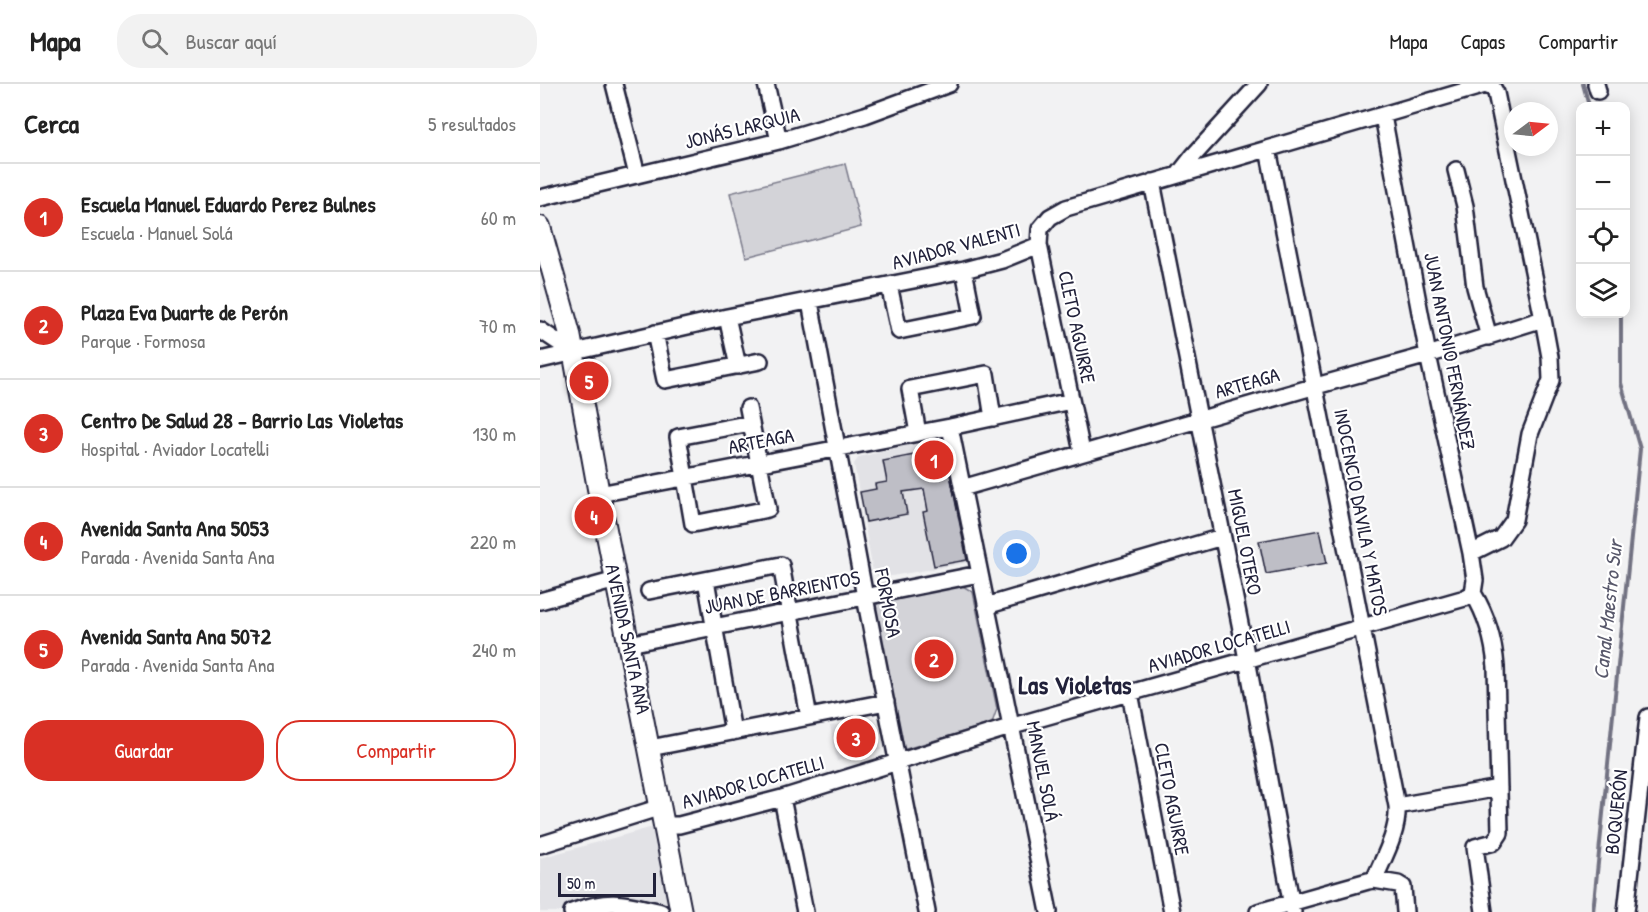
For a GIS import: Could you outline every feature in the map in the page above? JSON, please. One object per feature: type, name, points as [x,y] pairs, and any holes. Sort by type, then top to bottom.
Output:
[{"type":"main road","name":"AVENIDA SANTA ANA","points":[[540,227],[570,334],[681,912]]},
{"type":"street","points":[[614,84],[637,175]]},
{"type":"street","points":[[766,84],[778,141]]},
{"type":"street","name":"JONÁS LARQUIA","points":[[540,198],[778,141],[865,115],[949,84]]},
{"type":"street","points":[[1179,174],[1194,154],[1259,84]]},
{"type":"street","points":[[1471,553],[1501,538],[1514,520],[1530,434],[1551,380],[1550,357],[1543,319],[1496,93],[1484,86]]},
{"type":"street","name":"AVIADOR VALENTI","points":[[540,360],[727,317],[810,302],[1002,260],[1039,245],[1040,229],[1050,216],[1058,212],[1179,174],[1484,86]]},
{"type":"street","name":"JUAN ANTONIO FERNÁNDEZ","points":[[1383,116],[1428,355],[1471,553],[1475,580],[1473,593]]},
{"type":"street","name":"INOCENCIO DAVILA Y MATOS","points":[[1268,149],[1397,806],[1398,818],[1374,880]]},
{"type":"street","points":[[1456,170],[1465,206],[1475,287],[1489,336]]},
{"type":"street","name":"MIGUEL OTERO","points":[[1152,182],[1247,659],[1292,907]]},
{"type":"street","name":"CLETO AGUIRRE","points":[[1039,245],[1083,452]]},
{"type":"street","points":[[889,285],[899,331],[973,316],[964,270]]},
{"type":"street","name":"FORMOSA","points":[[810,302],[927,912]]},
{"type":"street","points":[[727,317],[738,366]]},
{"type":"street","name":"ARTEAGA","points":[[962,488],[1428,355],[1543,319]]},
{"type":"street","points":[[540,330],[573,352]]},
{"type":"street","points":[[655,333],[665,380],[760,361]]},
{"type":"street","points":[[918,433],[910,389],[986,374],[993,418]]},
{"type":"street","name":"ARTEAGA","points":[[599,494],[950,427],[1071,401]]},
{"type":"street","points":[[749,416],[759,463],[768,509],[693,524],[678,437],[749,416]]},
{"type":"street","name":"MANUEL SOLÁ","points":[[950,427],[1049,912]]},
{"type":"street","points":[[986,606],[1222,537]]},
{"type":"street","points":[[649,591],[781,565],[809,717]]},
{"type":"street","name":"JUAN DE BARRIENTOS","points":[[629,644],[979,574]]},
{"type":"street","points":[[540,601],[616,580]]},
{"type":"street","points":[[706,580],[734,732]]},
{"type":"street","points":[[1473,593],[1486,619],[1495,654],[1500,833],[1490,845],[1475,847],[1484,912]]},
{"type":"street","name":"AVIADOR LOCATELLI","points":[[540,845],[663,816],[679,825],[783,798],[1012,726],[1465,598],[1473,593]]},
{"type":"street","name":"CLETO AGUIRRE","points":[[1130,693],[1172,912]]},
{"type":"street","points":[[650,748],[886,702]]},
{"type":"street","name":"BOQUERÓN","points":[[1626,912],[1648,717]]},
{"type":"street","points":[[1397,806],[1498,788]]},
{"type":"street","points":[[783,798],[805,912]]},
{"type":"street","points":[[1632,857],[1648,859]]},
{"type":"street","points":[[1258,912],[1292,907],[1374,880],[1403,887],[1405,912]]},
{"type":"street","points":[[572,912],[598,903],[607,907],[661,912]]},
{"type":"shaded area","points":[[845,164],[861,227],[746,257],[730,193]]},
{"type":"shaded area","points":[[938,438],[948,446],[970,560],[967,563],[880,578],[873,572],[854,464],[859,457]]},
{"type":"shaded area","points":[[961,585],[973,592],[997,709],[992,723],[906,749],[897,743],[872,609],[880,601]]},
{"type":"shaded area","points":[[874,718],[881,750],[837,761],[830,726]]},
{"type":"shaded area","points":[[653,827],[670,912],[540,912],[540,858]]},
{"type":"building","points":[[945,449],[967,560],[934,566],[923,512],[928,511],[924,489],[903,492],[907,514],[866,522],[860,492],[876,489],[875,484],[887,482],[883,461]]},
{"type":"building","points":[[1320,530],[1327,563],[1266,574],[1259,541]]},
{"type":"waterway","name":"Canal Maestro Sur","points":[[1583,84],[1588,102]]},
{"type":"waterway","name":"Canal Maestro Sur","points":[[1593,912],[1640,449],[1621,383],[1621,318]]},
{"type":"place","name":"Avenida Santa Ana 5072","points":[[589,381]]},
{"type":"place","name":"Escuela Manuel Eduardo Perez Bulnes","points":[[934,460]]},
{"type":"place","name":"Avenida Santa Ana 5053","points":[[594,516]]},
{"type":"place","name":"Plaza Eva Duarte de Perón","points":[[934,659]]},
{"type":"place","name":"Centro De Salud 28 - Barrio Las Violetas","points":[[856,738]]},
{"type":"district","name":"Las Violetas","points":[[1075,685]]}]
